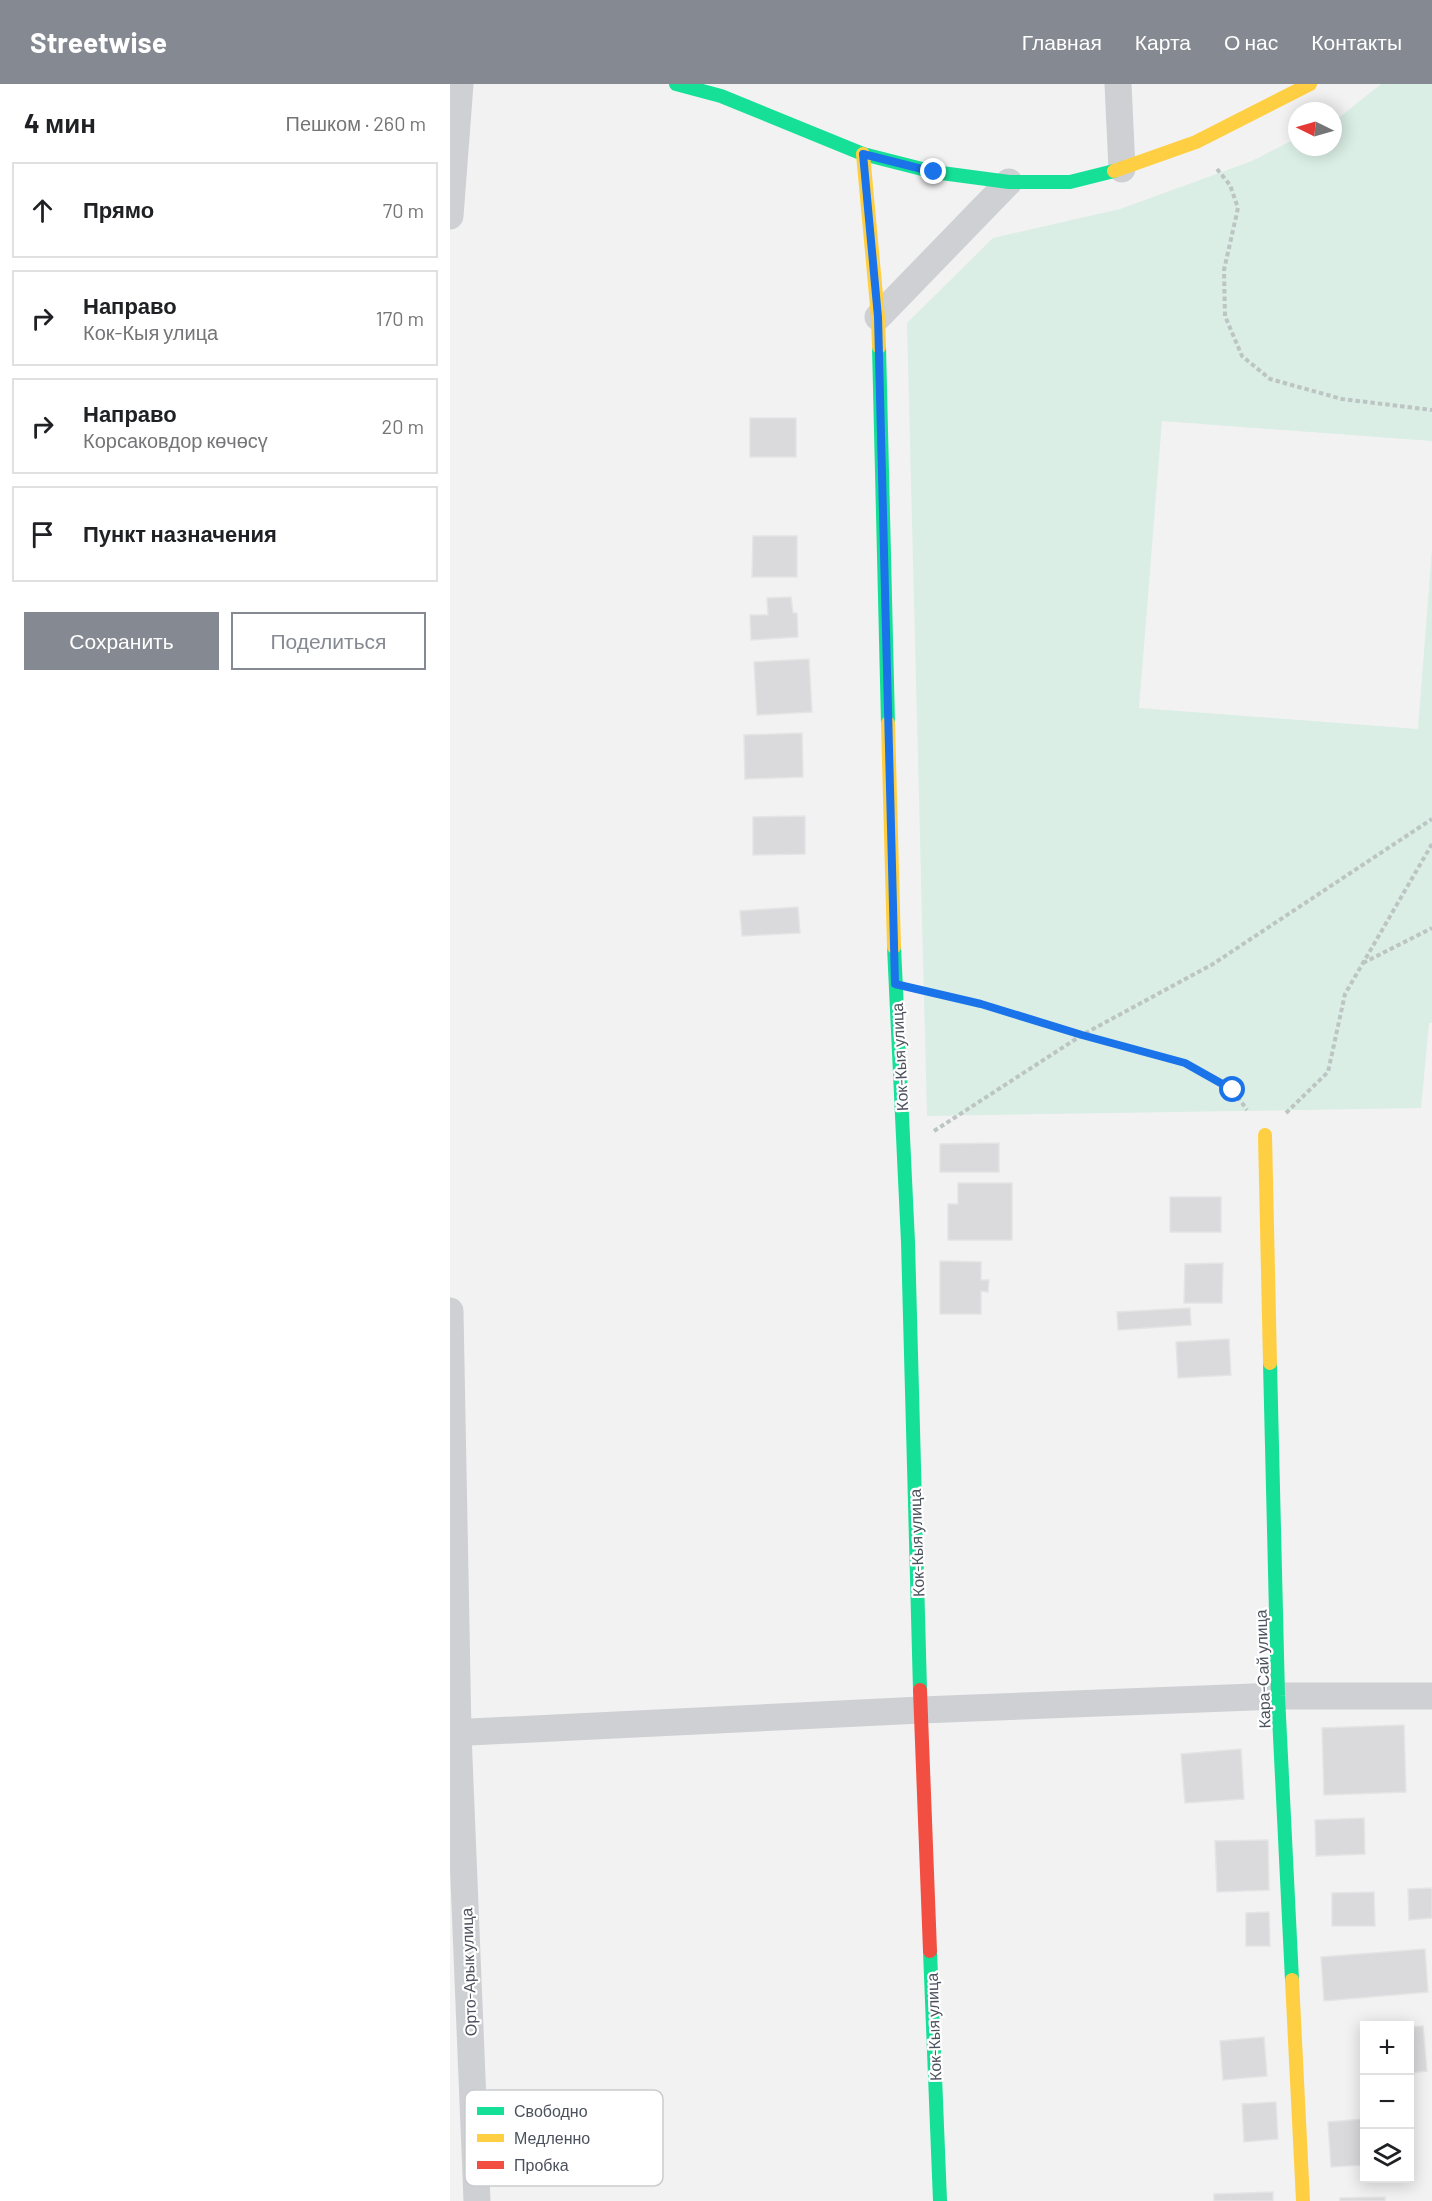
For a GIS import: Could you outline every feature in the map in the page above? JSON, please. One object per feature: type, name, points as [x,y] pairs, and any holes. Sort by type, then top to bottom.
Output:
[{"type":"street","points":[[450,216],[460,84]]},
{"type":"street","points":[[676,84],[721,96],[863,154],[934,172],[1009,182],[1070,182],[1122,169],[1196,142],[1310,84]]},
{"type":"street","points":[[1118,84],[1122,169]]},
{"type":"street","name":"Кок-Кыя улица","points":[[863,154],[878,317],[895,984],[903,1151],[940,2201]]},
{"type":"street","points":[[878,317],[1009,182]]},
{"type":"street","name":"Кара-Сай улица","points":[[1265,1135],[1278,1696],[1303,2201]]},
{"type":"street","name":"Орто-Арык улица","points":[[450,1311],[454,1733],[472,2090]]},
{"type":"street","points":[[454,1733],[921,1710],[1278,1696],[1432,1696]]},
{"type":"street","name":"Орто-Арык улица","points":[[476,2186],[477,2201]]},
{"type":"path","points":[[1196,142],[1230,185],[1238,208],[1224,270],[1225,316],[1242,356],[1270,379],[1342,399],[1432,410]]},
{"type":"path","points":[[903,1151],[1082,1035],[1213,964],[1432,819]]},
{"type":"path","points":[[895,984],[981,1004],[1185,1063],[1233,1090],[1265,1135],[1328,1072],[1345,994],[1432,844]]},
{"type":"path","points":[[1363,963],[1432,928]]},
{"type":"green space","points":[[1381,84],[1432,84],[1432,441],[1162,421],[1139,708],[1418,729],[1432,549],[1432,1023],[1429,1023],[1421,1108],[927,1116],[907,323],[993,238],[1120,209],[1252,161],[1288,143],[1288,156],[1342,156],[1342,115]]},
{"type":"building","points":[[750,418],[796,418],[796,457],[750,457]]},
{"type":"building","points":[[753,536],[797,536],[797,577],[752,577]]},
{"type":"building","points":[[791,597],[793,613],[797,613],[798,637],[751,640],[750,615],[768,615],[767,598]]},
{"type":"building","points":[[809,659],[812,712],[757,715],[754,662]]},
{"type":"building","points":[[802,733],[803,777],[745,779],[744,735]]},
{"type":"building","points":[[805,816],[805,854],[753,855],[753,817]]},
{"type":"building","points":[[798,907],[800,933],[742,936],[740,911]]},
{"type":"building","points":[[999,1143],[999,1172],[940,1172],[940,1144]]},
{"type":"building","points":[[958,1183],[1012,1183],[1012,1240],[948,1240],[948,1204],[958,1204]]},
{"type":"building","points":[[1170,1197],[1221,1197],[1221,1232],[1170,1232]]},
{"type":"building","points":[[940,1261],[981,1262],[981,1280],[989,1280],[988,1292],[981,1291],[981,1314],[940,1314]]},
{"type":"building","points":[[1223,1263],[1222,1303],[1184,1303],[1185,1264]]},
{"type":"building","points":[[1190,1308],[1191,1325],[1118,1330],[1117,1312]]},
{"type":"building","points":[[1229,1339],[1231,1375],[1178,1378],[1176,1342]]},
{"type":"building","points":[[1404,1725],[1406,1792],[1324,1795],[1322,1728]]},
{"type":"building","points":[[1241,1749],[1244,1799],[1185,1803],[1181,1754]]},
{"type":"building","points":[[1364,1818],[1365,1854],[1316,1856],[1315,1820]]},
{"type":"building","points":[[1268,1840],[1269,1890],[1217,1892],[1215,1841]]},
{"type":"building","points":[[1432,1888],[1432,1918],[1409,1920],[1408,1889]]},
{"type":"building","points":[[1374,1892],[1375,1926],[1332,1926],[1332,1893]]},
{"type":"building","points":[[1269,1912],[1270,1946],[1246,1946],[1246,1913]]},
{"type":"building","points":[[1425,1949],[1428,1992],[1324,2001],[1321,1957]]},
{"type":"building","points":[[1423,2026],[1427,2071],[1414,2073],[1414,2027]]},
{"type":"building","points":[[1264,2037],[1267,2076],[1223,2080],[1220,2041]]},
{"type":"building","points":[[1276,2102],[1278,2139],[1244,2142],[1242,2104]]},
{"type":"building","points":[[1360,2119],[1360,2165],[1331,2167],[1328,2122]]},
{"type":"building","points":[[1273,2192],[1273,2201],[1214,2201],[1214,2194]]},
{"type":"building","points":[[1385,2197],[1385,2201],[1340,2201],[1340,2198]]},
{"type":"traffic: fast","points":[[676,84],[721,96],[863,154],[934,172],[1009,182],[1070,182],[1114,171]]},
{"type":"traffic: fast","points":[[879,347],[888,723]]},
{"type":"traffic: fast","points":[[894,947],[908,1242],[920,1690]]},
{"type":"traffic: fast","points":[[1270,1363],[1278,1696],[1292,1980]]},
{"type":"traffic: fast","points":[[930,1951],[940,2201]]},
{"type":"traffic: slow","points":[[1114,171],[1196,142],[1310,84]]},
{"type":"traffic: slow","points":[[863,154],[879,347]]},
{"type":"traffic: slow","points":[[888,723],[894,947]]},
{"type":"traffic: slow","points":[[1265,1135],[1270,1363]]},
{"type":"traffic: slow","points":[[1292,1980],[1303,2201]]},
{"type":"traffic: jam","points":[[920,1690],[930,1951]]},
{"type":"route","points":[[934,172],[863,154],[878,317],[895,984],[981,1004],[1185,1063],[1233,1090]]}]
